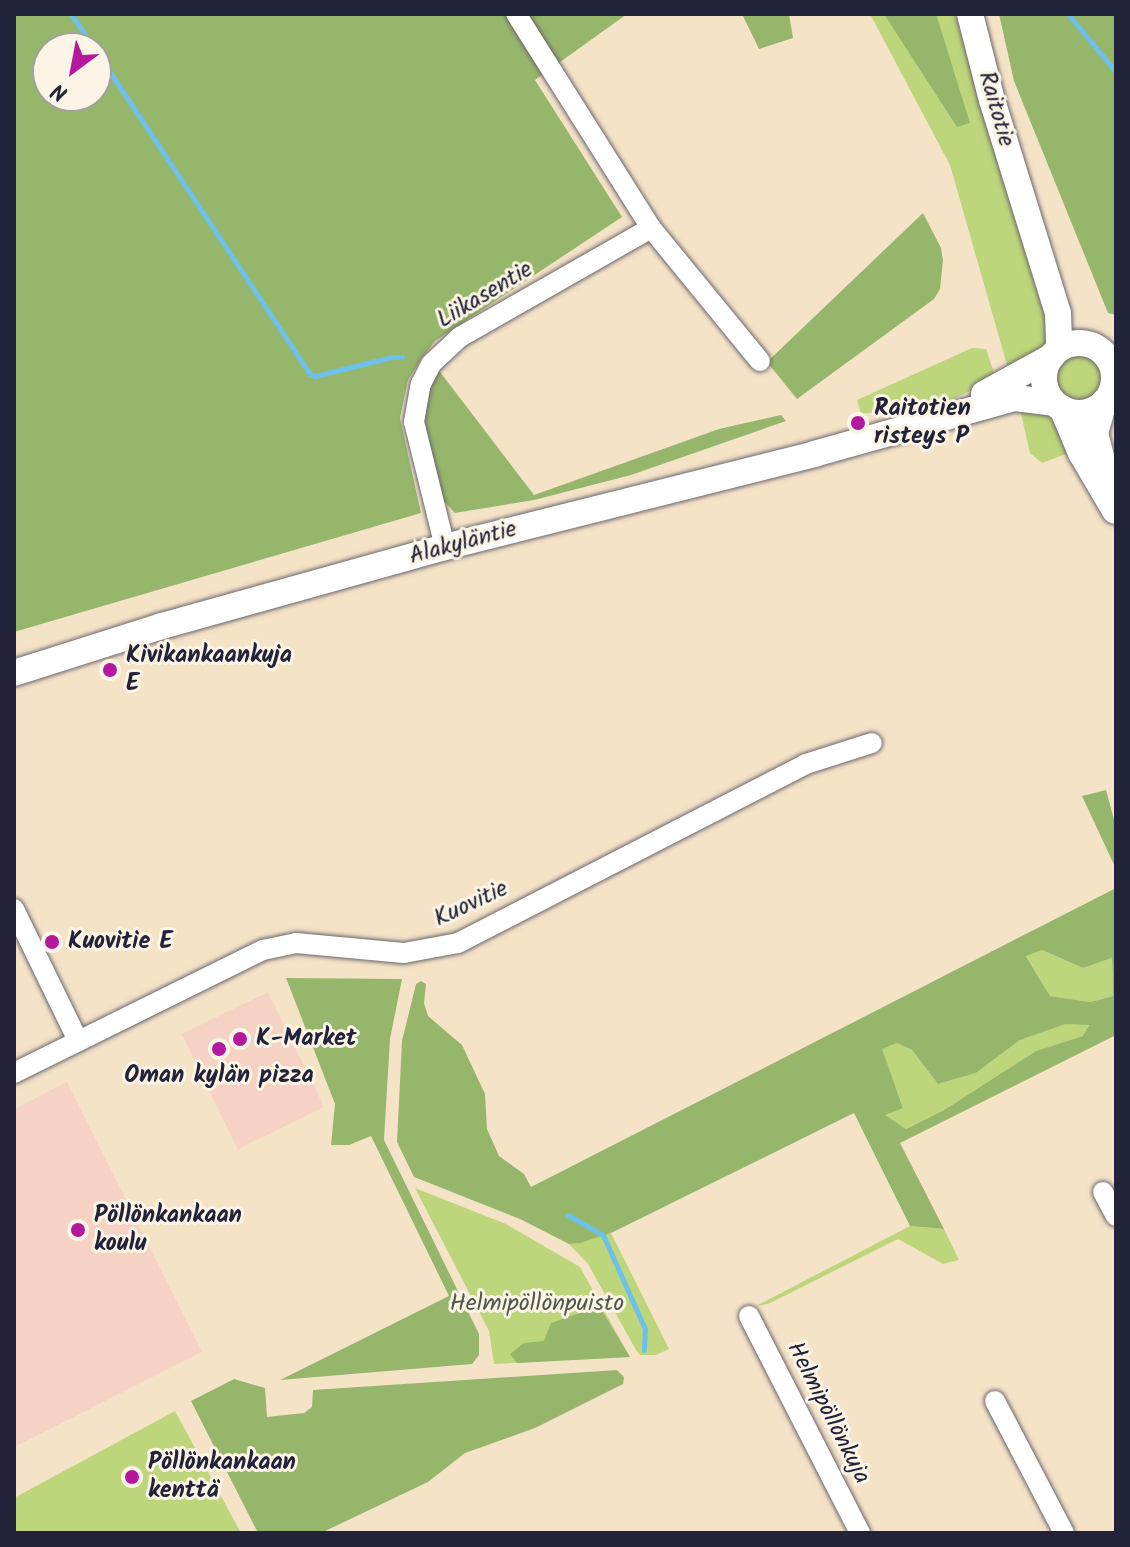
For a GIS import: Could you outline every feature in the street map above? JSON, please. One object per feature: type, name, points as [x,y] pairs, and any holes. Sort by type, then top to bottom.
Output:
[{"type":"main road","name":"Raitotie","points":[[970,14],[1058,313],[1055,353]]},
{"type":"main road","name":"Raitotie","points":[[1024,202],[1104,350]]},
{"type":"main road","points":[[1070,344],[1104,350],[1113,371],[1110,395],[1095,433],[1116,512],[1044,381],[1055,353],[1070,344]]},
{"type":"main road","name":"Alakyläntie","points":[[915,426],[1009,383],[1055,353]]},
{"type":"main road","points":[[1058,406],[1084,412],[1110,395]]},
{"type":"main road","name":"Alakyläntie","points":[[14,673],[162,626],[445,547],[1015,398],[1058,406]]},
{"type":"street","points":[[516,14],[651,228],[760,361]]},
{"type":"street","name":"Liikasentie","points":[[445,547],[414,422],[421,384],[431,364],[460,337],[651,228]]},
{"type":"street","name":"Kuovitie","points":[[14,1073],[263,950],[296,943],[404,953],[458,943],[806,764],[872,743]]},
{"type":"street","points":[[14,909],[78,1041]]},
{"type":"street","points":[[1103,1192],[1116,1216]]},
{"type":"street","name":"Helmipöllönkuja","points":[[749,1316],[860,1533]]},
{"type":"street","points":[[995,1401],[1064,1533]]},
{"type":"shaded area","points":[[268,992],[324,1107],[238,1149],[182,1034]]},
{"type":"shaded area","name":"Pöllönkankaan koulu","points":[[67,1082],[202,1352],[14,1447],[14,1109]]},
{"type":"green space","points":[[14,14],[627,14],[535,80],[622,217],[435,341],[421,359],[408,380],[400,418],[421,513],[14,632]]},
{"type":"green space","points":[[742,14],[789,14],[793,38],[759,49]]},
{"type":"green space","points":[[870,14],[955,14],[1052,335],[1032,358],[1009,372],[950,165]]},
{"type":"green space","points":[[884,14],[936,14],[970,123],[957,127]]},
{"type":"green space","points":[[999,14],[1116,14],[1116,315],[1108,313],[1014,81]]},
{"type":"green space","points":[[923,213],[941,248],[943,260],[940,289],[934,299],[797,399],[767,362]]},
{"type":"green space","points":[[972,348],[986,349],[996,379],[946,402],[861,414],[857,400]]},
{"type":"green space","points":[[1077,354],[1094,361],[1101,378],[1094,395],[1077,402],[1060,395],[1053,378],[1060,361]]},
{"type":"green space","points":[[437,368],[534,495],[719,429],[781,415],[786,421],[631,475],[534,500],[455,513],[442,499],[424,426],[424,406]]},
{"type":"green space","points":[[1020,409],[1040,410],[1055,423],[1071,452],[1042,463],[1030,453]]},
{"type":"green space","points":[[1106,790],[1116,827],[1116,869],[1082,796]]},
{"type":"green space","points":[[1116,888],[1116,1035],[900,1143],[944,1229],[910,1226],[854,1113],[611,1233],[580,1243],[569,1244],[520,1219],[414,1177],[397,1142],[402,1041],[416,984],[421,981],[426,984],[424,1003],[428,1016],[462,1045],[485,1094],[487,1129],[499,1156],[524,1174],[531,1187]],"holes":[[[1042,950],[1083,968],[1112,958],[1113,996],[1090,1002],[1050,996],[1026,956]],[[1066,1024],[1089,1025],[1083,1036],[1036,1051],[944,1110],[906,1129],[885,1115],[903,1108],[882,1049],[897,1043],[912,1050],[938,1084],[976,1073],[1020,1040]]]},
{"type":"green space","points":[[1042,950],[1083,968],[1112,958],[1113,996],[1090,1002],[1050,996],[1026,955]]},
{"type":"green space","points":[[286,978],[402,979],[390,1039],[384,1140],[479,1334],[479,1355],[472,1364],[280,1380],[449,1296],[371,1136],[349,1145],[331,1145],[335,1104]]},
{"type":"green space","points":[[1066,1024],[1089,1024],[1084,1036],[1036,1051],[944,1110],[906,1129],[884,1115],[903,1107],[881,1049],[897,1043],[912,1050],[938,1084],[976,1073],[1020,1040]]},
{"type":"green space","name":"Helmipöllönpuisto","points":[[415,1188],[506,1224],[580,1267],[630,1357],[494,1364],[489,1331]]},
{"type":"green space","points":[[910,1226],[944,1229],[959,1260],[943,1264],[898,1239],[768,1304],[756,1306]]},
{"type":"green space","points":[[611,1233],[669,1349],[656,1355],[640,1355],[636,1350],[588,1264],[569,1244]]},
{"type":"green space","points":[[599,1306],[630,1357],[517,1363],[510,1354],[524,1343],[544,1341],[551,1323]]},
{"type":"green space","points":[[617,1370],[624,1377],[623,1384],[535,1428],[465,1453],[428,1482],[321,1533],[258,1533],[191,1401],[234,1379],[265,1388],[267,1417],[304,1413],[312,1407],[313,1390]]},
{"type":"green space","name":"Pöllönkankaan kenttä","points":[[175,1411],[241,1533],[14,1533],[14,1498]]},
{"type":"waterway","points":[[71,14],[83,32]]},
{"type":"waterway","points":[[1068,14],[1116,72]]},
{"type":"waterway","points":[[112,75],[310,374],[315,376],[402,357]]},
{"type":"waterway","points":[[568,1215],[603,1235],[645,1329],[644,1350]]},
{"type":"place","name":"Raitotien risteys P","points":[[858,423]]},
{"type":"place","name":"Kivikankaankuja E","points":[[110,670]]},
{"type":"place","name":"Kuovitie E","points":[[52,942]]},
{"type":"place","name":"K-Market","points":[[240,1039]]},
{"type":"place","name":"Oman kylän pizza","points":[[219,1049]]},
{"type":"place","name":"Pöllönkankaan koulu","points":[[78,1230]]},
{"type":"place","name":"Pöllönkankaan kenttä","points":[[132,1477]]}]
